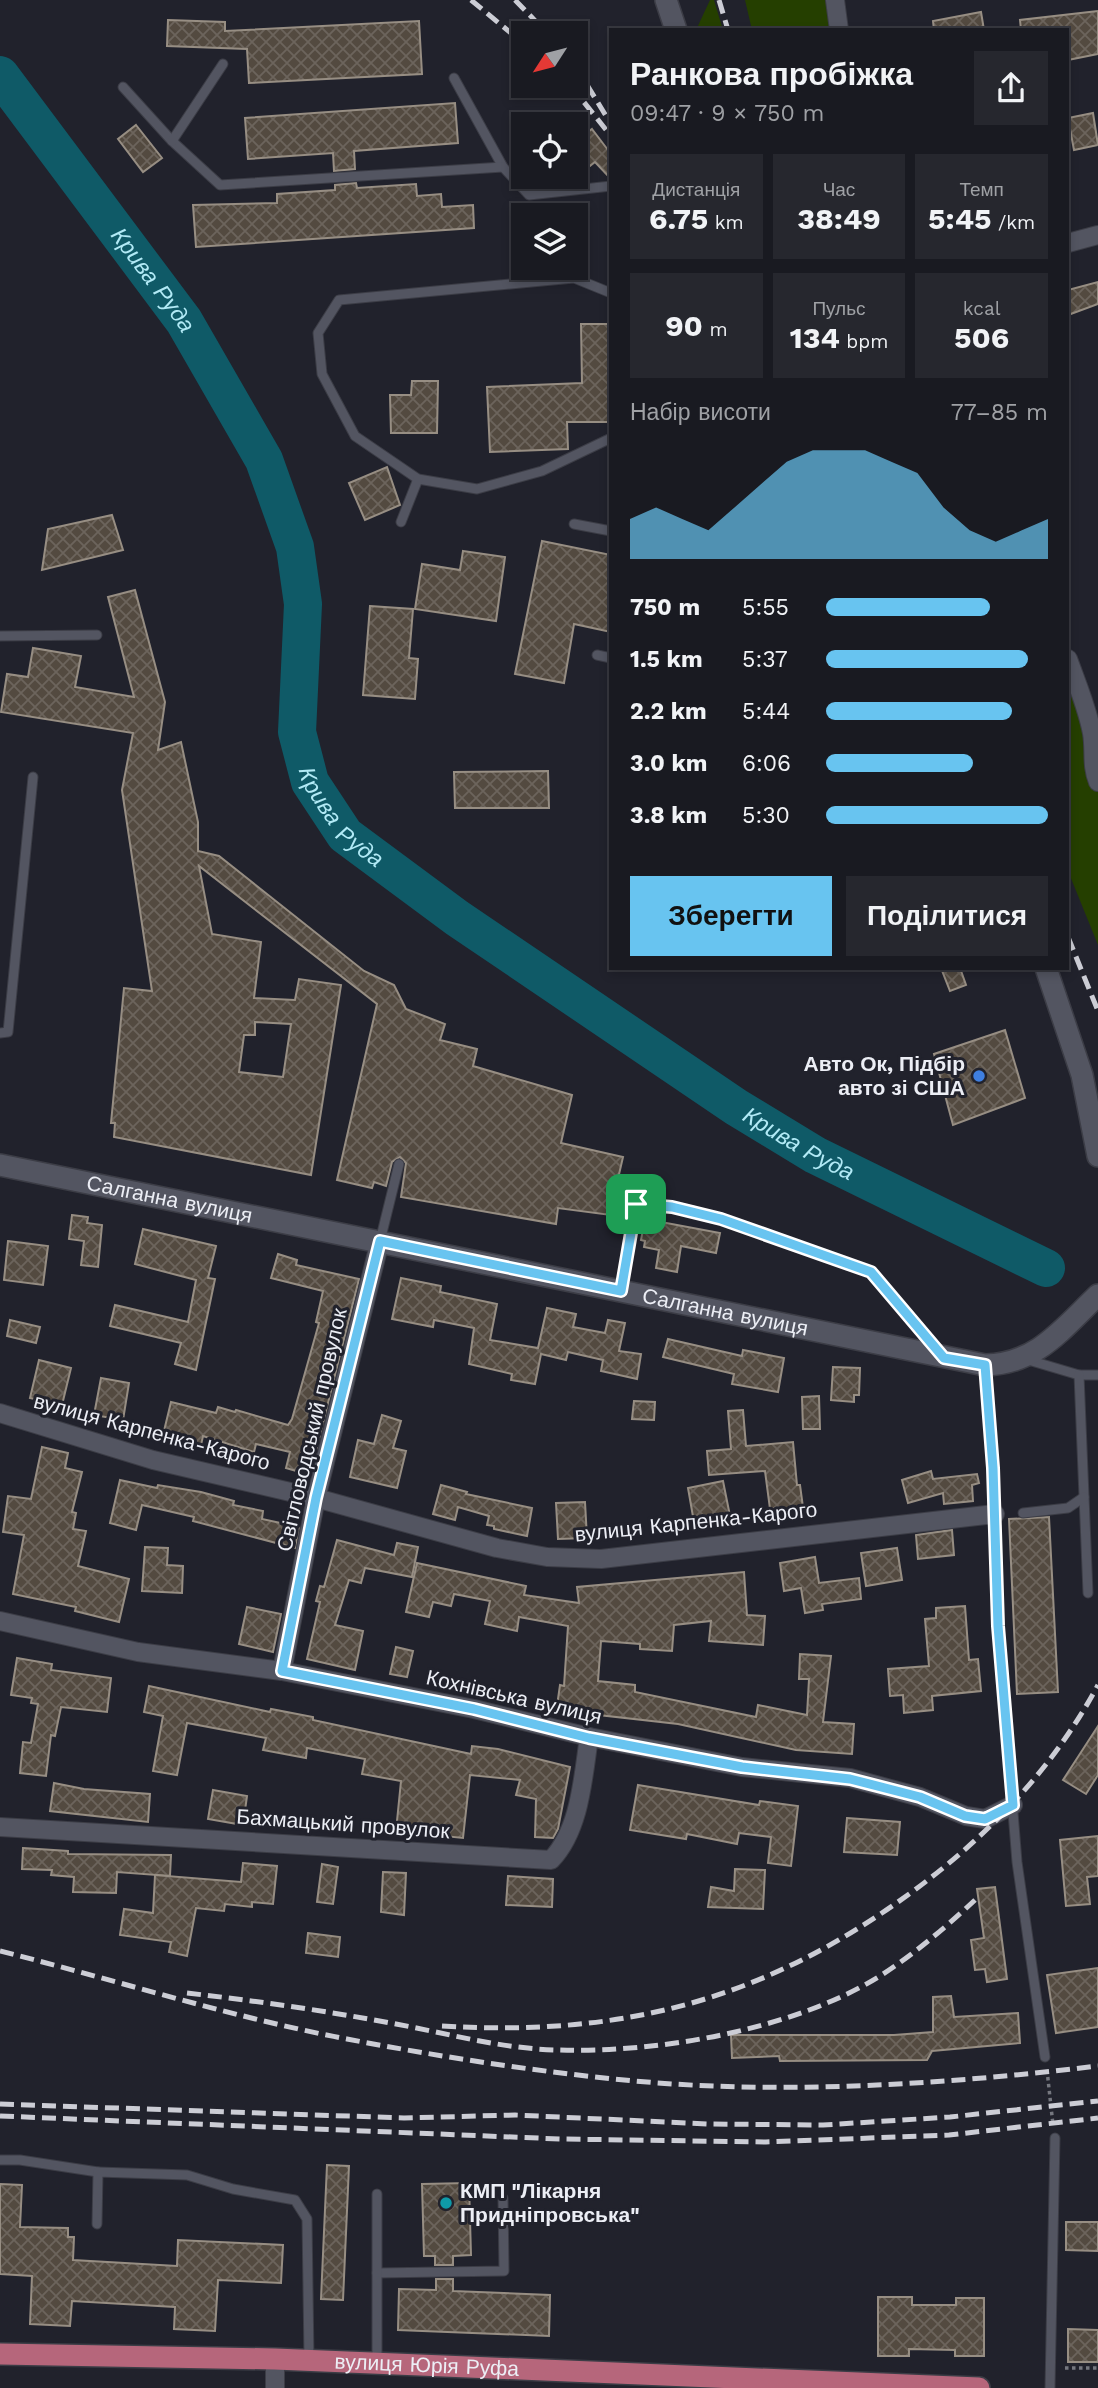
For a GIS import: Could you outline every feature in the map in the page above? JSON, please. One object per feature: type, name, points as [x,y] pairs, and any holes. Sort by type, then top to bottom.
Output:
[{"type":"main road","name":"вулиця Юрія Руфа","points":[[0,2354],[309,2360],[979,2388]]},
{"type":"street","points":[[666,0],[675,28]]},
{"type":"street","points":[[835,0],[839,28]]},
{"type":"street","points":[[1069,243],[1098,236]]},
{"type":"street","points":[[1069,662],[1086,707],[1092,737],[1092,767],[1098,782]]},
{"type":"street","points":[[1047,970],[1082,1075],[1098,1156]]},
{"type":"street","name":"Салганна вулиця","points":[[0,1165],[985,1365],[1009,1364],[1040,1349],[1098,1296]]},
{"type":"street","name":"Світловодський провулок","points":[[282,1671],[316,1498],[380,1241]]},
{"type":"street","name":"вулиця Карпенка-Карого","points":[[0,1413],[153,1460],[316,1498],[497,1548],[547,1557],[601,1559],[995,1514]]},
{"type":"street","name":"Кохнівська вулиця","points":[[0,1621],[138,1652],[282,1671],[474,1709],[589,1738],[742,1767],[850,1779],[920,1797],[965,1816],[985,1819],[1013,1805]]},
{"type":"street","name":"Бахмацький провулок","points":[[0,1827],[551,1860],[564,1846],[571,1827],[589,1738]]},
{"type":"street","points":[[275,2359],[275,2388]]},
{"type":"lane","points":[[172,141],[223,64]]},
{"type":"lane","points":[[454,78],[503,167],[529,195],[609,186]]},
{"type":"lane","points":[[123,87],[172,141],[220,185],[503,167]]},
{"type":"lane","points":[[609,292],[574,278],[339,300],[318,333],[322,374],[355,436],[418,479],[477,489],[542,471],[609,439]]},
{"type":"lane","points":[[401,522],[418,479]]},
{"type":"lane","points":[[574,524],[609,531]]},
{"type":"lane","points":[[0,636],[97,635]]},
{"type":"lane","points":[[597,655],[609,657]]},
{"type":"lane","points":[[0,1032],[8,1032],[33,777]]},
{"type":"lane","points":[[380,1241],[400,1164]]},
{"type":"lane","points":[[621,1291],[636,1204],[672,1207],[721,1219],[871,1272],[944,1358]]},
{"type":"lane","points":[[1023,1359],[1079,1375],[1098,1375]]},
{"type":"lane","points":[[985,1365],[995,1514],[998,1626],[1017,1863],[1045,2057]]},
{"type":"lane","points":[[1079,1375],[1088,1593]]},
{"type":"lane","points":[[1023,1513],[1068,1508],[1084,1497]]},
{"type":"lane","points":[[1050,2388],[1055,2138]]},
{"type":"lane","points":[[0,2160],[20,2160],[98,2172],[187,2175],[233,2189],[295,2200],[307,2219],[309,2360]]},
{"type":"lane","points":[[97,2224],[98,2172]]},
{"type":"lane","points":[[377,2194],[377,2363]]},
{"type":"lane","points":[[377,2273],[504,2271],[503,2198]]},
{"type":"path","points":[[1045,2057],[1055,2138]]},
{"type":"path","points":[[1051,2368],[1098,2368]]},
{"type":"green space","points":[[710,0],[714,0],[722,28],[697,28]]},
{"type":"green space","points":[[745,0],[831,0],[837,28],[752,28]]},
{"type":"green space","points":[[1069,674],[1098,789],[1098,945],[1069,873]]},
{"type":"building","points":[[1098,11],[1098,54],[1069,60],[1069,28],[1021,28],[1020,20]]},
{"type":"building","points":[[981,12],[984,28],[934,28],[933,21]]},
{"type":"building","points":[[168,20],[225,22],[225,31],[419,21],[422,74],[249,83],[247,49],[167,46]]},
{"type":"building","points":[[455,103],[458,143],[354,151],[355,169],[334,171],[333,153],[248,159],[245,118]]},
{"type":"building","points":[[1093,113],[1098,145],[1074,150],[1069,118]]},
{"type":"building","points":[[136,125],[162,158],[143,172],[118,139]]},
{"type":"building","points":[[592,129],[609,151],[609,177],[595,162],[588,167],[588,132]]},
{"type":"building","points":[[356,183],[357,188],[416,184],[417,196],[441,194],[442,207],[473,205],[474,228],[196,247],[193,205],[277,203],[277,194],[335,190],[335,185]]},
{"type":"building","points":[[1098,282],[1098,304],[1069,315],[1069,290]]},
{"type":"building","points":[[581,324],[609,324],[609,422],[567,422],[568,449],[490,452],[487,387],[582,383]]},
{"type":"building","points":[[412,381],[438,381],[437,433],[391,433],[390,395],[411,395]]},
{"type":"building","points":[[387,467],[400,505],[365,520],[349,483]]},
{"type":"building","points":[[112,515],[123,550],[42,570],[48,529]]},
{"type":"building","points":[[542,541],[609,555],[609,632],[574,624],[564,683],[515,674]]},
{"type":"building","points":[[463,551],[505,557],[496,621],[415,609],[422,564],[460,570]]},
{"type":"building","points":[[135,590],[165,702],[158,750],[181,742],[198,822],[198,851],[219,856],[364,971],[394,985],[406,1009],[445,1024],[440,1040],[477,1049],[473,1066],[572,1095],[561,1143],[623,1157],[614,1196],[621,1197],[618,1216],[558,1208],[556,1224],[401,1197],[406,1163],[400,1157],[392,1162],[386,1186],[374,1182],[372,1188],[337,1180],[377,1004],[199,866],[212,934],[261,942],[254,998],[295,1000],[299,979],[341,985],[311,1175],[114,1137],[115,1123],[111,1123],[124,988],[152,991],[122,790],[133,733],[1,712],[7,674],[28,677],[33,648],[81,656],[75,687],[134,697],[108,597]],"holes":[[[255,1022],[291,1024],[283,1077],[239,1072],[244,1035],[255,1035]]]},
{"type":"building","points":[[370,606],[413,609],[409,658],[418,659],[415,699],[363,695]]},
{"type":"building","points":[[548,771],[549,808],[455,808],[454,772]]},
{"type":"building","points":[[942,970],[961,970],[966,985],[950,991]]},
{"type":"building","name":"Авто Ок, Підбір авто зі США","points":[[1005,1030],[1025,1098],[953,1125],[934,1054]]},
{"type":"building","points":[[72,1215],[88,1217],[87,1223],[102,1225],[98,1267],[81,1265],[84,1241],[69,1239]]},
{"type":"building","points":[[645,1219],[720,1233],[716,1253],[681,1246],[677,1272],[656,1268],[659,1250],[644,1247],[645,1241],[641,1240]]},
{"type":"building","points":[[143,1229],[216,1246],[208,1278],[215,1279],[196,1370],[175,1364],[181,1343],[110,1326],[115,1305],[188,1322],[196,1280],[135,1264]]},
{"type":"building","points":[[8,1241],[48,1246],[43,1285],[4,1280]]},
{"type":"building","points":[[278,1254],[297,1260],[296,1265],[359,1279],[310,1475],[286,1468],[290,1452],[256,1444],[254,1452],[203,1436],[201,1445],[163,1435],[171,1402],[216,1413],[218,1407],[235,1412],[236,1410],[288,1425],[292,1419],[319,1323],[316,1322],[323,1291],[271,1278]]},
{"type":"building","points":[[401,1278],[441,1286],[440,1292],[497,1304],[490,1340],[538,1348],[547,1308],[576,1314],[573,1327],[605,1333],[608,1320],[625,1323],[619,1351],[641,1354],[637,1379],[601,1371],[603,1360],[568,1352],[566,1360],[541,1354],[535,1384],[511,1380],[512,1374],[469,1364],[474,1328],[434,1320],[433,1327],[392,1319]]},
{"type":"building","points":[[10,1320],[40,1327],[36,1343],[7,1336]]},
{"type":"building","points":[[668,1339],[742,1356],[743,1350],[784,1358],[778,1392],[732,1384],[734,1374],[663,1357]]},
{"type":"building","points":[[39,1360],[71,1368],[62,1405],[30,1398]]},
{"type":"building","points":[[833,1367],[860,1368],[859,1395],[854,1395],[854,1402],[831,1400]]},
{"type":"building","points":[[101,1378],[129,1383],[123,1420],[94,1415]]},
{"type":"building","points":[[819,1396],[820,1429],[803,1429],[802,1397]]},
{"type":"building","points":[[634,1401],[655,1402],[654,1420],[632,1419]]},
{"type":"building","points":[[743,1410],[746,1446],[793,1442],[797,1485],[800,1485],[804,1515],[779,1518],[778,1508],[770,1509],[765,1471],[709,1475],[707,1451],[731,1449],[728,1411]]},
{"type":"building","points":[[382,1415],[401,1421],[393,1448],[406,1451],[397,1488],[350,1477],[358,1440],[374,1444]]},
{"type":"building","points":[[42,1447],[68,1453],[65,1468],[82,1472],[72,1512],[76,1513],[73,1529],[86,1531],[78,1566],[129,1579],[119,1622],[75,1611],[76,1607],[13,1594],[24,1535],[3,1532],[8,1496],[31,1499]]},
{"type":"building","points":[[931,1471],[933,1479],[977,1474],[979,1483],[972,1485],[973,1501],[944,1504],[943,1493],[908,1503],[902,1480]]},
{"type":"building","points":[[120,1480],[157,1488],[158,1485],[201,1492],[234,1501],[233,1505],[263,1511],[262,1519],[299,1527],[295,1548],[193,1521],[194,1517],[142,1505],[136,1530],[110,1523]]},
{"type":"building","points":[[723,1481],[731,1521],[695,1528],[688,1488]]},
{"type":"building","points":[[441,1485],[467,1492],[466,1494],[532,1508],[527,1536],[494,1529],[494,1526],[487,1525],[489,1516],[458,1507],[455,1520],[433,1514]]},
{"type":"building","points":[[585,1502],[587,1538],[558,1539],[556,1503]]},
{"type":"building","points":[[1049,1517],[1058,1692],[1017,1694],[1009,1519]]},
{"type":"building","points":[[952,1530],[954,1555],[918,1559],[916,1535]]},
{"type":"building","points":[[337,1540],[394,1555],[397,1543],[418,1547],[412,1577],[365,1568],[361,1583],[349,1580],[335,1625],[363,1631],[355,1670],[307,1659],[320,1602],[316,1601],[320,1586],[324,1587]]},
{"type":"building","points":[[145,1547],[168,1548],[167,1565],[183,1566],[182,1593],[142,1591]]},
{"type":"building","points":[[897,1548],[902,1580],[866,1586],[861,1553]]},
{"type":"building","points":[[815,1557],[819,1583],[859,1578],[861,1599],[822,1604],[823,1610],[805,1613],[801,1588],[784,1591],[780,1563]]},
{"type":"building","points":[[417,1563],[526,1586],[524,1595],[579,1603],[577,1587],[744,1572],[747,1615],[765,1616],[763,1645],[709,1641],[711,1621],[674,1625],[672,1651],[640,1649],[640,1644],[601,1641],[598,1681],[635,1685],[635,1692],[756,1717],[758,1705],[807,1715],[809,1679],[799,1679],[800,1654],[831,1656],[823,1722],[854,1724],[852,1754],[796,1750],[678,1724],[590,1714],[590,1711],[557,1706],[560,1685],[564,1686],[568,1626],[519,1617],[517,1631],[485,1624],[490,1601],[454,1594],[451,1606],[433,1602],[429,1617],[406,1612]]},
{"type":"building","points":[[965,1606],[969,1660],[978,1659],[981,1691],[932,1696],[933,1710],[904,1713],[903,1695],[890,1696],[888,1669],[929,1666],[925,1619],[936,1618],[936,1608]]},
{"type":"building","points":[[247,1607],[281,1614],[273,1652],[239,1644]]},
{"type":"building","points":[[396,1647],[413,1651],[407,1677],[390,1674]]},
{"type":"building","points":[[17,1658],[52,1664],[51,1670],[111,1678],[107,1712],[61,1707],[55,1736],[51,1735],[46,1776],[20,1773],[23,1742],[31,1743],[38,1704],[31,1703],[32,1698],[11,1695]]},
{"type":"building","points":[[149,1686],[270,1712],[271,1709],[313,1717],[313,1720],[471,1754],[472,1746],[498,1749],[570,1767],[558,1829],[553,1838],[535,1837],[536,1799],[516,1795],[520,1780],[470,1775],[463,1838],[396,1831],[401,1781],[362,1774],[365,1759],[307,1748],[306,1758],[263,1750],[266,1738],[187,1723],[177,1775],[153,1771],[163,1716],[144,1712]]},
{"type":"building","points":[[1098,1726],[1098,1775],[1086,1794],[1063,1780]]},
{"type":"building","points":[[54,1783],[84,1789],[150,1794],[148,1822],[50,1811]]},
{"type":"building","points":[[638,1785],[759,1805],[760,1801],[798,1806],[791,1866],[768,1863],[771,1837],[739,1833],[737,1844],[687,1834],[686,1839],[630,1830]]},
{"type":"building","points":[[213,1790],[247,1796],[243,1825],[208,1819]]},
{"type":"building","points":[[847,1818],[900,1822],[897,1855],[844,1852]]},
{"type":"building","points":[[1098,1836],[1098,1876],[1087,1877],[1090,1904],[1066,1906],[1060,1840]]},
{"type":"building","points":[[23,1848],[68,1851],[68,1854],[171,1855],[170,1876],[117,1872],[116,1893],[73,1892],[74,1877],[51,1875],[52,1870],[22,1869]]},
{"type":"building","points":[[243,1863],[277,1866],[273,1904],[252,1902],[252,1907],[225,1904],[224,1911],[196,1908],[187,1956],[169,1952],[171,1942],[120,1935],[124,1909],[153,1913],[155,1875],[241,1882]]},
{"type":"building","points":[[322,1864],[338,1867],[333,1904],[317,1902]]},
{"type":"building","points":[[735,1869],[765,1870],[763,1909],[708,1907],[711,1887],[734,1891]]},
{"type":"building","points":[[383,1872],[406,1873],[404,1915],[381,1912]]},
{"type":"building","points":[[508,1876],[553,1879],[552,1907],[506,1905]]},
{"type":"building","points":[[995,1887],[1007,1979],[987,1982],[985,1969],[975,1970],[971,1940],[984,1938],[977,1889]]},
{"type":"building","points":[[308,1933],[340,1937],[338,1957],[306,1953]]},
{"type":"building","points":[[1098,1968],[1098,2027],[1056,2033],[1047,1975]]},
{"type":"building","points":[[951,1996],[954,2017],[1018,2013],[1020,2043],[932,2051],[927,2060],[780,2061],[779,2056],[732,2058],[731,2035],[894,2035],[933,2032],[933,1997]]},
{"type":"building","points":[[327,2165],[349,2166],[343,2300],[321,2299]]},
{"type":"building","name":"КМП \"Лікарня Придніпровська\"","points":[[469,2183],[471,2255],[453,2256],[453,2265],[435,2265],[435,2256],[424,2256],[422,2184]]},
{"type":"building","points":[[0,2184],[22,2185],[20,2227],[68,2228],[68,2237],[74,2237],[73,2260],[177,2266],[178,2240],[283,2245],[281,2283],[218,2280],[215,2331],[174,2329],[175,2307],[72,2301],[70,2326],[30,2324],[32,2276],[0,2274]]},
{"type":"building","points":[[1066,2222],[1098,2222],[1098,2251],[1066,2250]]},
{"type":"building","points":[[436,2279],[453,2279],[453,2291],[550,2295],[549,2336],[398,2330],[399,2289],[436,2290]]},
{"type":"building","points":[[878,2297],[912,2297],[912,2305],[956,2305],[956,2298],[984,2298],[984,2356],[955,2356],[955,2350],[909,2349],[909,2356],[878,2356]]},
{"type":"building","points":[[1068,2329],[1098,2330],[1098,2362],[1068,2362]]},
{"type":"waterway","name":"Крива Руда","points":[[0,75],[184,321],[264,460],[295,547],[303,604],[297,732],[310,782],[345,835],[457,918],[736,1107],[815,1155],[1046,1268]]},
{"type":"railway","points":[[471,0],[511,33]]},
{"type":"railway","points":[[515,0],[535,21]]},
{"type":"railway","points":[[719,0],[727,28]]},
{"type":"railway","points":[[588,87],[609,121]]},
{"type":"railway","points":[[581,98],[609,134]]},
{"type":"railway","points":[[1069,939],[1098,1011]]},
{"type":"railway","points":[[442,2026],[509,2028],[573,2025],[634,2016],[692,2003],[749,1984],[805,1958],[860,1927],[916,1889],[995,1822],[1041,1771],[1081,1715],[1098,1685]]},
{"type":"railway","points":[[187,1993],[344,2015],[517,2047],[558,2050],[639,2047],[681,2042],[767,2024],[845,1995],[905,1959],[975,1900]]},
{"type":"railway","points":[[0,1951],[303,2030],[454,2058],[635,2081],[750,2087],[867,2086],[1098,2066]]},
{"type":"railway","points":[[0,2104],[404,2118],[515,2115],[708,2124],[823,2125],[950,2117],[1098,2101]]},
{"type":"railway","points":[[0,2116],[560,2139],[766,2142],[949,2135],[1098,2118]]},
{"type":"place","name":"Авто Ок, Підбір авто зі США","points":[[979,1076]]},
{"type":"place","name":"КМП \"Лікарня Придніпровська\"","points":[[446,2203]]},
{"type":"route","points":[[636,1204],[672,1207],[721,1219],[871,1272],[944,1358],[985,1365],[993,1468],[998,1626],[1013,1805],[985,1819],[965,1816],[920,1797],[850,1779],[742,1767],[589,1738],[474,1709],[282,1671],[316,1498],[380,1241],[621,1291],[636,1204]]}]
